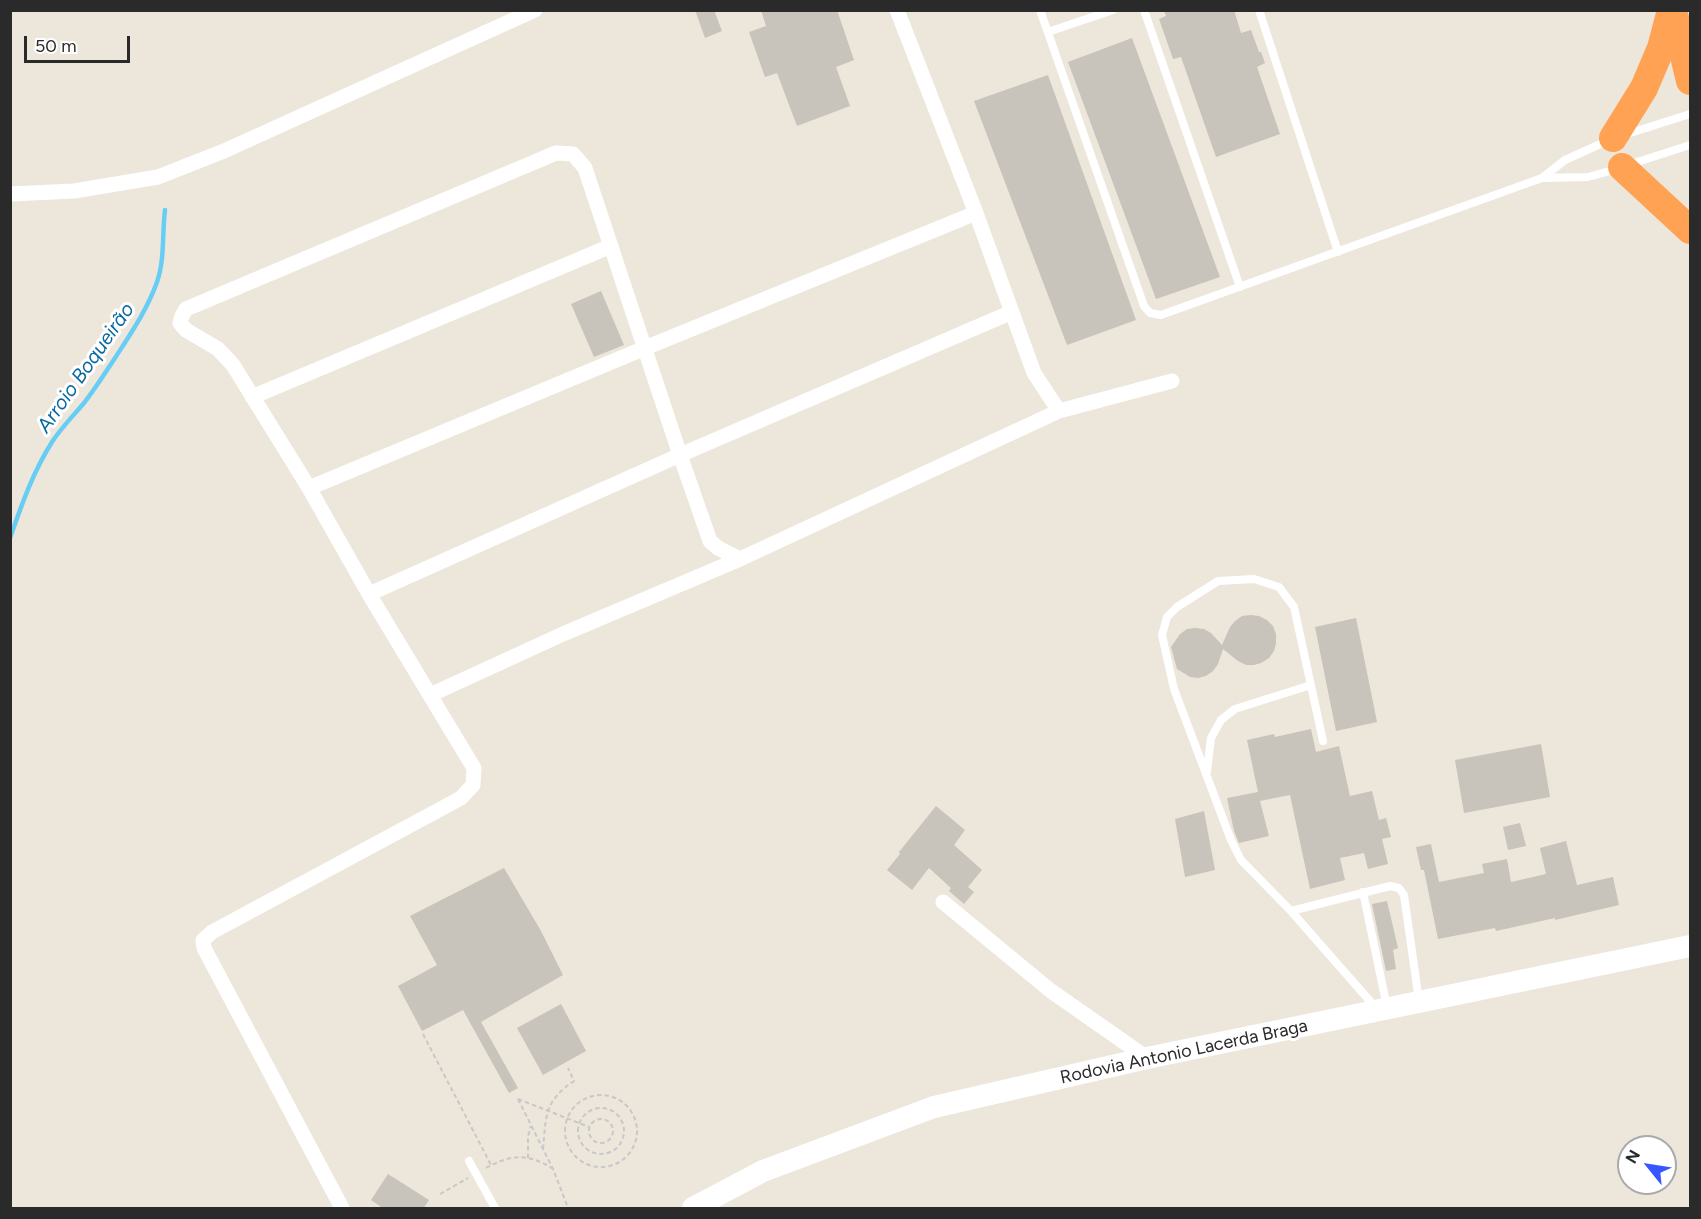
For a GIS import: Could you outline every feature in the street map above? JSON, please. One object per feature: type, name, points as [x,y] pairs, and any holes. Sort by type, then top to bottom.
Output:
[{"type":"highway","points":[[1672,10],[1690,81]]},
{"type":"highway","points":[[1672,10],[1661,48],[1616,153],[1690,230]]},
{"type":"main road","name":"Rodovia Antonio Lacerda Braga","points":[[693,1209],[763,1171],[934,1107],[1147,1058],[1690,946]]},
{"type":"street","points":[[10,194],[74,190],[158,177],[224,151],[535,10]]},
{"type":"street","points":[[897,10],[976,213],[1034,372],[1059,411]]},
{"type":"street","points":[[342,1209],[204,948],[203,940],[212,932],[461,798],[473,785],[474,768],[369,594],[309,488],[233,365],[218,349],[186,330],[180,323],[186,309],[556,153],[573,154],[585,168],[710,541],[718,548],[740,559]]},
{"type":"street","points":[[309,488],[976,213]]},
{"type":"street","points":[[252,397],[611,246]]},
{"type":"street","points":[[369,594],[680,455],[1012,312]]},
{"type":"street","points":[[430,695],[563,634],[740,559],[1059,411],[1172,381]]},
{"type":"street","points":[[943,902],[1051,991],[1147,1058]]},
{"type":"lane","points":[[1040,10],[1143,306],[1150,313],[1161,315],[1542,178],[1565,160],[1690,145]]},
{"type":"lane","points":[[1048,32],[1113,10]]},
{"type":"lane","points":[[1144,10],[1240,287]]},
{"type":"lane","points":[[1259,10],[1338,252]]},
{"type":"lane","points":[[1542,178],[1588,177],[1616,153],[1690,114]]},
{"type":"lane","points":[[1323,741],[1294,607],[1279,587],[1254,579],[1218,581],[1177,607],[1167,617],[1162,635],[1174,689],[1231,840],[1241,860],[1383,1009]]},
{"type":"lane","points":[[1207,773],[1210,738],[1221,720],[1235,709],[1311,685]]},
{"type":"lane","points":[[1291,911],[1390,886],[1399,888],[1404,895],[1419,1002]]},
{"type":"lane","points":[[1363,892],[1383,1009]]},
{"type":"lane","points":[[469,1161],[495,1209]]},
{"type":"path","points":[[423,1034],[491,1165]]},
{"type":"path","points":[[543,1149],[550,1104],[574,1081],[568,1068]]},
{"type":"path","points":[[594,1095],[606,1095],[628,1106],[637,1129],[635,1141],[630,1152],[622,1160],[612,1165],[589,1166],[571,1152],[566,1141],[567,1119],[573,1108],[582,1100],[594,1095]]},
{"type":"path","points":[[568,1209],[553,1168],[518,1099],[589,1127]]},
{"type":"path","points":[[601,1107],[608,1109],[620,1117],[624,1130],[623,1138],[613,1151],[597,1154],[590,1151],[579,1139],[579,1123],[588,1112],[601,1107]]},
{"type":"path","points":[[606,1119],[612,1125],[614,1133],[610,1140],[598,1143],[594,1142],[590,1135],[589,1127],[594,1121],[606,1119]]},
{"type":"path","points":[[528,1158],[528,1136],[531,1126]]},
{"type":"path","points":[[440,1194],[491,1165],[515,1157],[541,1161],[553,1168]]},
{"type":"building","points":[[695,10],[714,10],[722,31],[705,38]]},
{"type":"building","points":[[761,10],[837,10],[854,60],[836,67],[850,106],[797,126],[777,73],[765,77],[749,32],[766,26]]},
{"type":"building","points":[[1164,10],[1234,10],[1241,33],[1251,30],[1259,52],[1261,52],[1265,63],[1257,67],[1280,134],[1216,157],[1181,57],[1173,59],[1159,19],[1166,16]]},
{"type":"building","points":[[1132,38],[1220,277],[1156,299],[1068,62]]},
{"type":"building","points":[[1048,75],[1136,320],[1067,345],[974,101]]},
{"type":"building","points":[[601,291],[624,345],[594,357],[571,304]]},
{"type":"building","points":[[1251,615],[1267,620],[1273,626],[1276,643],[1269,658],[1261,663],[1246,665],[1223,649],[1218,664],[1206,676],[1190,677],[1177,669],[1171,647],[1180,634],[1187,629],[1204,629],[1222,645],[1235,621],[1242,616]]},
{"type":"building","points":[[1356,618],[1377,722],[1336,731],[1315,627]]},
{"type":"building","points":[[1311,729],[1316,752],[1339,746],[1350,796],[1372,791],[1379,820],[1386,818],[1391,837],[1382,839],[1388,864],[1368,869],[1364,853],[1340,858],[1345,880],[1310,889],[1290,795],[1260,801],[1269,836],[1239,843],[1227,798],[1258,792],[1247,740]]},
{"type":"building","points":[[1541,744],[1550,797],[1464,813],[1455,760]]},
{"type":"building","points":[[936,806],[965,830],[954,845],[982,870],[968,887],[974,892],[964,904],[949,891],[951,888],[929,868],[912,890],[887,870]]},
{"type":"building","points":[[1204,811],[1215,870],[1185,877],[1175,819]]},
{"type":"building","points":[[1520,823],[1526,846],[1508,850],[1503,827]]},
{"type":"building","points":[[1566,841],[1577,885],[1613,877],[1619,905],[1555,920],[1555,918],[1496,931],[1495,928],[1438,939],[1424,870],[1421,870],[1416,847],[1431,844],[1439,882],[1484,873],[1482,864],[1507,859],[1511,882],[1546,874],[1540,848]]},
{"type":"building","points":[[504,868],[541,931],[563,975],[481,1022],[518,1088],[509,1093],[463,1010],[422,1031],[398,986],[437,965],[410,916]]},
{"type":"building","points":[[1387,901],[1398,948],[1393,950],[1396,969],[1386,971],[1372,904]]},
{"type":"building","points":[[561,1004],[586,1051],[543,1075],[517,1028]]},
{"type":"building","points":[[388,1174],[429,1200],[423,1209],[384,1209],[371,1200]]},
{"type":"waterway","name":"Arroio Boqueirão","points":[[10,538],[28,488],[45,453],[96,387],[133,330],[148,302],[157,282],[161,264],[165,210]]}]
